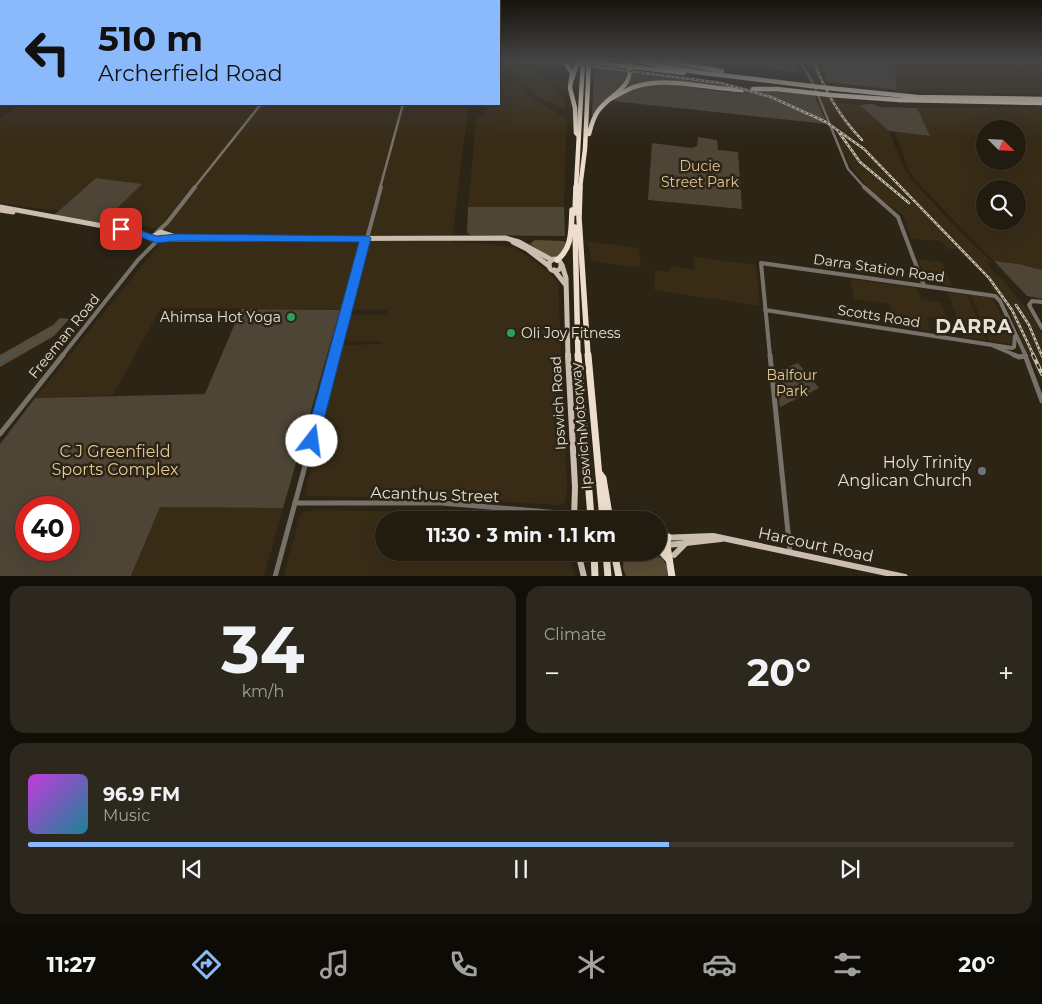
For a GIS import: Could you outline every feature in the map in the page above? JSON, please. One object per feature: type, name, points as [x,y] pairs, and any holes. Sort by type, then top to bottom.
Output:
[{"type":"highway","points":[[570,87],[575,108],[576,133],[579,137]]},
{"type":"highway","name":"Ipswich Motorway","points":[[580,87],[579,137],[574,205],[577,344],[587,511]]},
{"type":"highway","name":"Ipswich Motorway","points":[[590,87],[578,218],[602,511]]},
{"type":"highway","points":[[585,149],[592,122],[600,109],[621,87]]},
{"type":"highway","points":[[610,98],[638,87]]},
{"type":"highway","points":[[701,87],[742,90]]},
{"type":"highway","points":[[802,87],[900,100],[1042,103]]},
{"type":"highway","points":[[804,87],[943,98],[1042,99]]},
{"type":"highway","points":[[806,87],[812,88]]},
{"type":"highway","points":[[753,89],[812,88]]},
{"type":"highway","points":[[555,260],[563,256],[568,246],[574,205]]},
{"type":"highway","points":[[599,473],[603,478],[608,511]]},
{"type":"highway","points":[[667,551],[672,558],[672,576]]},
{"type":"highway","points":[[594,561],[595,576]]},
{"type":"highway","points":[[607,561],[608,576]]},
{"type":"highway","points":[[616,561],[619,576]]},
{"type":"main road","points":[[0,207],[176,238],[498,238],[523,242],[543,256],[555,260],[562,265],[558,269],[551,268]]},
{"type":"main road","points":[[0,210],[26,213]]},
{"type":"main road","points":[[498,238],[523,246],[559,274],[565,285]]},
{"type":"main road","points":[[551,268],[549,262],[555,260]]},
{"type":"main road","name":"Ipswich Road","points":[[562,265],[566,278],[575,487],[574,511]]},
{"type":"main road","name":"Harcourt Road","points":[[667,544],[705,535],[717,536],[722,539]]},
{"type":"main road","name":"Harcourt Road","points":[[667,545],[722,539],[905,576]]},
{"type":"main road","points":[[672,558],[686,543]]},
{"type":"main road","points":[[580,561],[584,576]]},
{"type":"street","points":[[815,87],[838,147],[852,175],[872,196],[898,217],[924,286]]},
{"type":"street","name":"Freeman Road","points":[[145,252],[154,235],[167,223],[260,105]]},
{"type":"street","points":[[275,576],[403,105]]},
{"type":"street","name":"Freeman Road","points":[[0,434],[145,252],[162,236],[167,223]]},
{"type":"street","points":[[368,229],[377,238]]},
{"type":"street","name":"Darra Station Road","points":[[765,310],[761,263],[995,296],[1000,301],[1014,332]]},
{"type":"street","points":[[1042,302],[1030,305],[1042,328]]},
{"type":"street","points":[[765,310],[790,552]]},
{"type":"street","name":"Scotts Road","points":[[765,310],[1023,350]]},
{"type":"street","points":[[1014,332],[1011,350],[1014,355]]},
{"type":"street","points":[[1014,332],[1042,399]]},
{"type":"street","name":"Scotts Road","points":[[989,344],[1023,357]]},
{"type":"street","name":"Acanthus Street","points":[[295,503],[441,503],[536,511]]},
{"type":"shaded area","points":[[500,87],[519,87],[535,101],[567,119],[564,207],[468,207],[476,120],[489,108],[475,105],[500,105]]},
{"type":"shaded area","points":[[528,87],[553,87],[564,98],[566,109],[541,99]]},
{"type":"shaded area","points":[[897,87],[1042,87],[1042,95],[897,90]]},
{"type":"shaded area","points":[[819,94],[831,96],[834,102],[860,105],[889,131],[905,170],[916,185],[964,236],[994,264],[987,262],[994,273],[1002,279],[1031,314],[1042,335],[1042,383],[1008,310],[998,294],[990,286],[994,285],[957,249],[948,249],[940,241],[911,239],[903,215],[875,195],[854,171],[840,146],[838,137]]},
{"type":"shaded area","points":[[20,105],[475,105],[468,108],[452,242],[491,244],[516,248],[547,271],[558,283],[567,488],[565,502],[562,505],[426,498],[308,496],[305,493],[343,345],[381,344],[381,341],[344,341],[351,315],[387,315],[387,310],[161,308],[113,395],[35,398],[170,231],[105,219],[141,184],[96,178],[58,211],[0,203],[0,118]]},
{"type":"shaded area","points":[[1042,107],[1042,270],[1019,264],[994,261],[917,182],[909,170],[895,132],[929,136],[917,108]]},
{"type":"shaded area","points":[[535,240],[563,241],[566,243],[563,252],[556,258],[549,257],[530,244]]},
{"type":"shaded area","points":[[587,241],[639,248],[641,268],[592,261]]},
{"type":"shaded area","points":[[694,257],[756,265],[760,306],[654,290],[655,270],[669,272],[671,266],[694,270]]},
{"type":"shaded area","points":[[918,259],[942,262],[952,286],[927,281]]},
{"type":"shaded area","points":[[850,279],[917,288],[921,299],[941,302],[948,321],[927,317],[930,331],[895,326],[889,304],[854,299]]},
{"type":"shaded area","points":[[948,292],[967,295],[986,340],[963,337]]},
{"type":"shaded area","points":[[971,295],[993,298],[1010,335],[1012,341],[1010,344],[989,341]]},
{"type":"shaded area","points":[[60,318],[69,319],[54,336],[0,367],[0,355],[53,325]]},
{"type":"shaded area","points":[[160,507],[283,508],[264,576],[131,576]]},
{"type":"shaded area","points":[[318,510],[375,511],[375,561],[572,561],[575,576],[284,576],[300,515],[304,512]]},
{"type":"shaded area","points":[[623,561],[664,561],[667,566],[668,576],[626,576],[623,568]]},
{"type":"green space","points":[[593,87],[619,87],[592,116]]},
{"type":"green space","points":[[625,87],[641,87],[623,90]]},
{"type":"green space","points":[[643,87],[690,87],[725,92],[785,90],[814,94],[827,124],[613,101],[625,92]]},
{"type":"green space","points":[[870,87],[897,87],[897,90]]},
{"type":"green space","points":[[873,104],[880,107],[917,108],[930,136],[889,131],[860,105]]},
{"type":"green space","name":"Ducie Street Park","points":[[698,137],[717,140],[718,150],[738,152],[742,209],[648,200],[652,143],[692,148],[697,146]]},
{"type":"green space","points":[[96,178],[142,184],[102,223],[54,215]]},
{"type":"green space","points":[[468,207],[564,207],[565,236],[470,235],[467,232]]},
{"type":"green space","points":[[994,261],[1019,264],[1042,270],[1042,299],[1027,296]]},
{"type":"green space","name":"C J Greenfield Sports Complex","points":[[241,309],[340,310],[283,508],[160,507],[131,576],[0,576],[0,444],[35,398],[205,394]]},
{"type":"green space","name":"Balfour Park","points":[[798,363],[819,388],[780,407],[775,372]]},
{"type":"waterway","points":[[8,356],[62,326]]},
{"type":"waterway","points":[[0,361],[11,355]]},
{"type":"tunnel","points":[[742,90],[753,89]]},
{"type":"railway","points":[[735,87],[771,97],[826,122],[864,149],[989,278],[1012,310],[1034,356]]},
{"type":"railway","points":[[825,87],[846,122],[862,140]]},
{"type":"railway","points":[[838,131],[860,162],[909,203]]},
{"type":"railway","points":[[1016,305],[1029,325],[1042,356]]},
{"type":"railway","points":[[1033,355],[1042,374]]},
{"type":"place","name":"Ahimsa Hot Yoga","points":[[291,317]]},
{"type":"place","name":"Oli Joy Fitness","points":[[511,333]]},
{"type":"place","name":"Holy Trinity Anglican Church","points":[[982,471]]},
{"type":"district","name":"DARRA","points":[[974,326]]},
{"type":"route","points":[[121,229],[140,233],[156,240],[161,238],[366,238],[312,441]]}]
